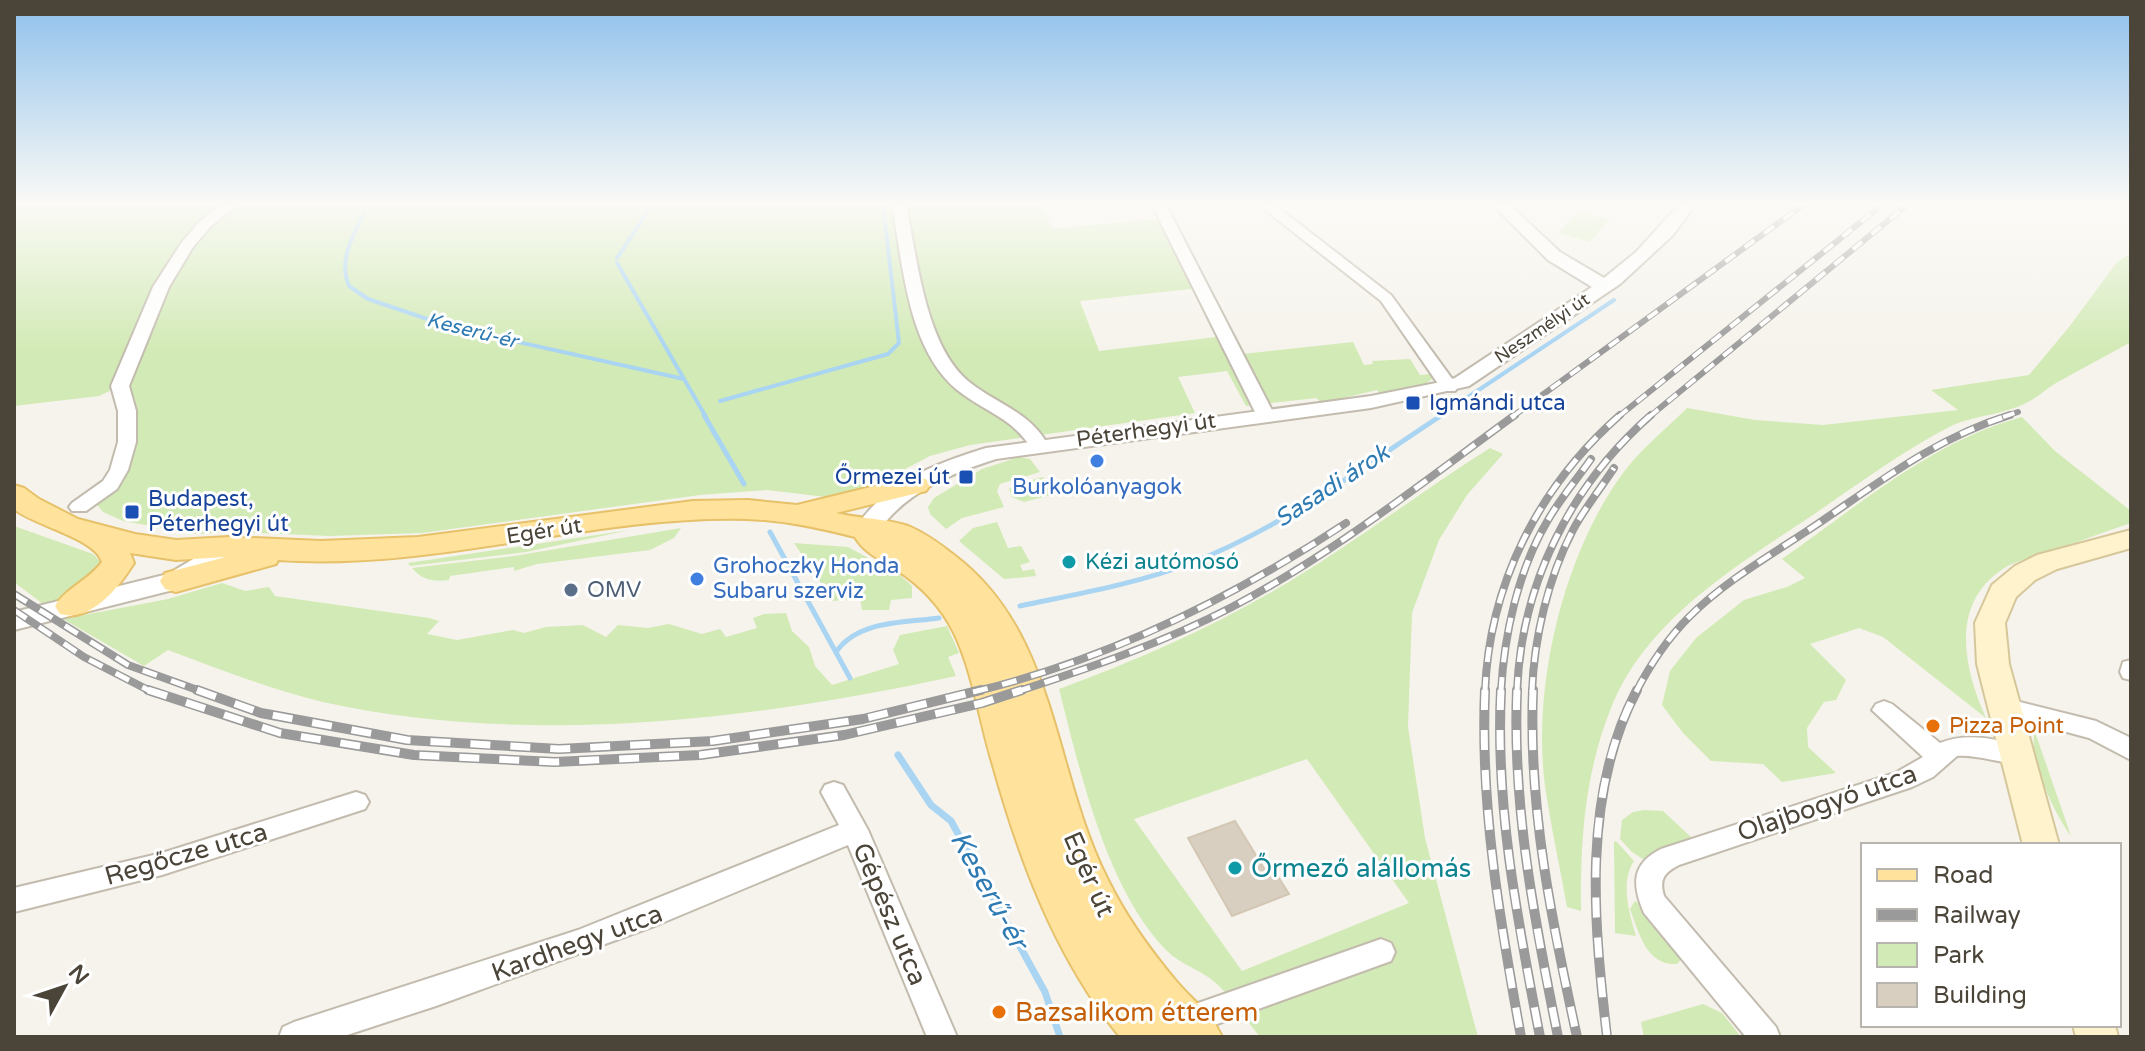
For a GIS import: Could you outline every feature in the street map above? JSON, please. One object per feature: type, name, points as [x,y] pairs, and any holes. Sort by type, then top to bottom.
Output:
[{"type":"main road","points":[[794,511],[874,497],[916,485]]},
{"type":"main road","points":[[916,485],[908,503],[912,517],[933,541],[939,557]]},
{"type":"main road","name":"Egér út","points":[[14,492],[29,508],[84,520],[177,550],[220,547],[286,551],[376,550],[434,545],[684,510],[753,508],[794,511],[866,530],[899,533],[939,557],[977,591],[1005,632],[1031,701],[1055,793],[1080,863],[1126,949],[1146,979],[1163,1033]]},
{"type":"main road","points":[[71,606],[103,584],[118,563],[114,550],[84,520]]},
{"type":"main road","name":"Egér út","points":[[866,530],[873,542],[934,583],[964,621],[981,662],[1020,795],[1056,894],[1108,985],[1163,1033]]},
{"type":"main road","points":[[2040,843],[2004,707],[1990,645],[1990,623],[2003,592],[2025,573],[2047,562],[2128,542]]},
{"type":"main road","points":[[176,581],[286,551]]},
{"type":"street","points":[[84,520],[119,470],[127,442],[127,411],[120,386],[161,287],[181,254]]},
{"type":"street","points":[[910,254],[924,316],[942,360],[963,386],[1030,428],[1039,445]]},
{"type":"street","points":[[1184,254],[1265,414]]},
{"type":"street","points":[[1329,254],[1386,298],[1449,387]]},
{"type":"street","name":"Neszmélyi út","points":[[1449,387],[1462,382],[1604,286],[1552,254]]},
{"type":"street","points":[[1604,286],[1643,254]]},
{"type":"street","name":"Péterhegyi út","points":[[866,530],[879,510],[916,485],[973,459],[1039,445],[1371,402],[1449,387]]},
{"type":"street","points":[[14,621],[176,581],[209,561],[220,547]]},
{"type":"street","points":[[71,606],[220,547]]},
{"type":"street","points":[[2004,707],[2096,730],[2131,750]]},
{"type":"street","points":[[1884,710],[1941,758]]},
{"type":"street","name":"Olajbogyó utca","points":[[1765,1037],[1663,918],[1646,884],[1650,870],[1670,857],[1903,780],[1941,758],[1949,749],[1970,745],[2017,755]]},
{"type":"street","name":"Gépész utca","points":[[834,792],[855,830],[942,1037]]},
{"type":"street","name":"Regőcze utca","points":[[14,900],[162,864],[356,802]]},
{"type":"street","name":"Kardhegy utca","points":[[294,1037],[494,974],[737,883],[855,830]]},
{"type":"street","points":[[1163,1033],[1381,952]]},
{"type":"green space","points":[[14,254],[1184,254],[1200,288],[1080,301],[1099,351],[1225,336],[1234,355],[1353,342],[1364,365],[1373,364],[1372,361],[1410,359],[1420,375],[1430,374],[1433,378],[1426,384],[1428,388],[1381,396],[1377,390],[1322,403],[1316,398],[1246,406],[1227,371],[1178,377],[1195,413],[970,445],[930,456],[865,490],[848,494],[826,497],[767,490],[700,495],[422,533],[329,536],[235,532],[197,534],[123,521],[103,512],[92,499],[119,470],[120,386],[99,396],[14,406]]},
{"type":"green space","points":[[2131,254],[2131,342],[2026,403],[1951,426],[1902,454],[1733,569],[1676,615],[1651,642],[1630,671],[1604,728],[1586,805],[1581,911],[1567,907],[1545,786],[1543,706],[1548,665],[1569,582],[1584,542],[1602,506],[1630,464],[1687,408],[1755,420],[1823,425],[1958,410],[1931,390],[2029,375],[2117,262]]},
{"type":"green space","points":[[2022,417],[2055,451],[2131,511],[2131,523],[2013,564],[1986,583],[1974,600],[1966,638],[1972,679],[1986,718],[1883,637],[1859,628],[1810,644],[1846,680],[1836,700],[1824,702],[1807,728],[1808,747],[1836,773],[1782,782],[1763,764],[1711,761],[1683,733],[1662,705],[1670,671],[1696,638],[1744,600],[1805,578],[1782,559],[1897,477],[1957,442]]},
{"type":"green space","points":[[1490,448],[1503,454],[1467,495],[1439,540],[1412,613],[1408,727],[1425,838],[1478,1037],[1260,1037],[1218,985],[1167,951],[1127,895],[1086,792],[1059,689],[1120,666],[1236,612],[1342,548]],"holes":[[[1307,759],[1409,903],[1242,971],[1134,819]]]},
{"type":"green space","points":[[1019,457],[1030,459],[1040,472],[1000,484],[997,491],[1004,507],[962,518],[946,529],[930,514],[928,507],[934,498],[982,469]]},
{"type":"green space","points":[[1043,477],[1051,495],[1024,502],[1012,497],[1009,489],[1013,485]]},
{"type":"green space","points":[[997,522],[1008,548],[1021,546],[1030,562],[1020,565],[1023,571],[1034,569],[1036,576],[1004,579],[959,541],[973,528]]},
{"type":"green space","points":[[14,526],[93,554],[100,561],[98,574],[67,597],[43,604],[14,582]]},
{"type":"green space","points":[[681,528],[674,538],[650,550],[537,564],[514,571],[514,567],[450,576],[449,580],[438,581],[424,578],[412,568],[514,556]]},
{"type":"green space","points":[[630,530],[526,552],[410,566],[408,563]]},
{"type":"green space","points":[[794,543],[848,547],[900,575],[912,586],[912,598],[891,600],[889,610],[862,610],[860,598],[833,601]]},
{"type":"green space","points":[[222,583],[245,591],[269,587],[275,596],[429,618],[439,621],[427,634],[457,640],[513,630],[524,633],[546,627],[583,625],[606,637],[618,625],[648,628],[669,624],[702,634],[720,629],[726,637],[757,628],[753,618],[786,613],[792,631],[809,647],[815,666],[832,685],[899,664],[893,650],[900,635],[947,626],[959,653],[948,657],[956,676],[801,705],[640,722],[559,725],[479,723],[400,716],[323,702],[264,685],[168,650],[144,666],[63,619],[168,599]]},
{"type":"green space","points":[[2035,732],[2071,836],[2050,800],[2039,770],[2035,756]]},
{"type":"green space","points":[[1663,811],[1691,837],[1646,861],[1620,839],[1622,820],[1633,812]]},
{"type":"green space","points":[[1616,841],[1634,861],[1627,878],[1627,888],[1636,936],[1615,933]]},
{"type":"green space","points":[[1635,901],[1650,910],[1685,955],[1677,964],[1658,959],[1645,946],[1630,909]]},
{"type":"green space","points":[[1703,1004],[1722,1013],[1741,1037],[1644,1037],[1641,1022]]},
{"type":"building","name":"Őrmező alállomás","points":[[1235,821],[1265,870],[1272,867],[1289,894],[1232,916],[1188,838]]},
{"type":"waterway","name":"Keserű-ér","points":[[347,254],[345,265],[349,286],[368,299],[451,327],[684,379]]},
{"type":"waterway","name":"Keserű-ér","points":[[617,258],[620,254]]},
{"type":"waterway","points":[[720,401],[888,354],[899,343],[889,254]]},
{"type":"waterway","name":"Keserű-ér","points":[[617,263],[684,379]]},
{"type":"waterway","name":"Sasadi árok","points":[[1438,417],[1614,300]]},
{"type":"waterway","name":"Keserű-ér","points":[[684,379],[706,417]]},
{"type":"waterway","name":"Keserű-ér","points":[[704,415],[744,484]]},
{"type":"waterway","name":"Sasadi árok","points":[[1020,606],[1149,577],[1225,549],[1320,496],[1442,415]]},
{"type":"waterway","name":"Keserű-ér","points":[[770,532],[850,678]]},
{"type":"waterway","name":"Sasadi árok","points":[[836,652],[845,642],[869,628],[939,618]]},
{"type":"waterway","name":"Keserű-ér","points":[[898,755],[931,805],[951,821],[1045,992],[1060,1037]]},
{"type":"railway","points":[[1512,417],[1736,254]]},
{"type":"railway","points":[[1618,417],[1821,254]]},
{"type":"railway","points":[[1649,417],[1847,254]]},
{"type":"railway","points":[[2003,417],[2018,412]]},
{"type":"railway","points":[[1019,691],[1153,643],[1232,607],[1306,564],[1377,516],[1515,415]]},
{"type":"railway","points":[[1485,692],[1496,613],[1524,540],[1565,473],[1620,415]]},
{"type":"railway","points":[[1517,692],[1528,613],[1555,540],[1596,473],[1651,415]]},
{"type":"railway","points":[[1637,691],[1681,625],[1733,580],[1932,449],[2010,415]]},
{"type":"railway","points":[[1501,692],[1509,626],[1528,560],[1553,512],[1591,459]]},
{"type":"railway","points":[[1532,692],[1539,630],[1556,568],[1577,522],[1614,468]]},
{"type":"railway","points":[[975,691],[1072,663],[1167,624],[1258,577],[1346,523]]},
{"type":"railway","points":[[14,594],[128,665],[203,692]]},
{"type":"railway","points":[[14,610],[84,657],[148,690]]},
{"type":"railway","points":[[148,690],[280,733],[414,755],[555,762],[700,755],[844,735],[982,703],[1019,691]]},
{"type":"railway","points":[[148,690],[152,692]]},
{"type":"railway","points":[[197,690],[261,713],[407,740],[559,749],[713,741],[863,719],[975,691]]},
{"type":"railway","points":[[975,691],[981,690]]},
{"type":"railway","points":[[1485,690],[1486,778],[1493,864],[1521,1037]]},
{"type":"railway","points":[[1501,690],[1501,778],[1505,821],[1516,908],[1540,1037]]},
{"type":"railway","points":[[1517,690],[1518,778],[1527,865],[1558,1037]]},
{"type":"railway","points":[[1533,690],[1532,734],[1538,821],[1551,908],[1577,1037]]},
{"type":"railway","points":[[1607,1037],[1596,905],[1599,816],[1619,731],[1637,691]]},
{"type":"place","name":"Igmándi utca","points":[[1413,403]]},
{"type":"place","name":"Burkolóanyagok","points":[[1097,461]]},
{"type":"place","name":"Őrmezei út","points":[[966,477]]},
{"type":"place","name":"Budapest, Péterhegyi út","points":[[132,512]]},
{"type":"place","name":"Kézi autómosó","points":[[1069,562]]},
{"type":"place","name":"Grohoczky Honda Subaru szerviz","points":[[697,579]]},
{"type":"place","name":"OMV","points":[[571,590]]},
{"type":"place","name":"Pizza Point","points":[[1933,726]]},
{"type":"place","name":"Őrmező alállomás","points":[[1235,868]]},
{"type":"place","name":"Bazsalikom étterem","points":[[999,1012]]}]
